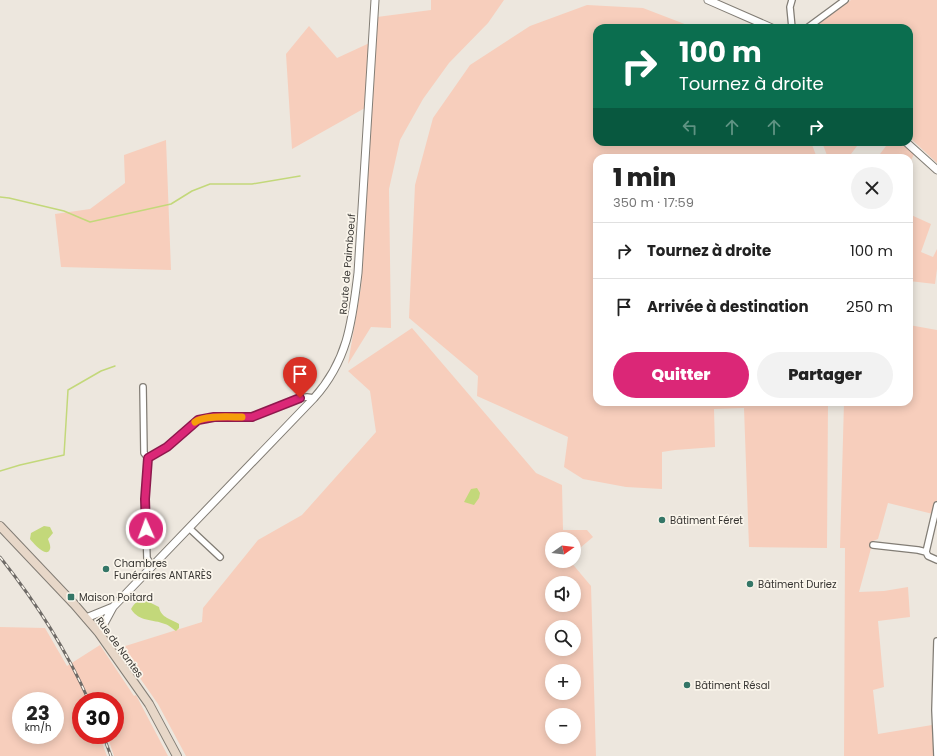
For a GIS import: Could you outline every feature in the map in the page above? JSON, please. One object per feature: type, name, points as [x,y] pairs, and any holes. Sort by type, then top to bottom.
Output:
[{"type":"main road","name":"Rue de Nantes","points":[[0,526],[99,633],[152,710],[177,756]]},
{"type":"street","name":"Route de Paimboeuf","points":[[99,633],[113,607],[325,386],[337,366],[344,350],[352,318],[358,273],[375,0]]},
{"type":"street","points":[[708,0],[763,24]]},
{"type":"street","points":[[792,0],[790,7],[792,24]]},
{"type":"street","points":[[812,24],[845,0]]},
{"type":"street","points":[[910,146],[937,170]]},
{"type":"street","points":[[143,387],[144,453],[148,458],[145,499],[147,551],[148,560],[152,566]]},
{"type":"street","points":[[148,458],[167,447],[198,420],[214,417],[252,417],[300,398],[314,398]]},
{"type":"street","points":[[926,552],[937,505]]},
{"type":"street","points":[[189,528],[220,557]]},
{"type":"street","points":[[873,545],[918,550],[926,552],[928,556],[937,560]]},
{"type":"street","name":"Route de Paimboeuf","points":[[86,618],[113,607]]},
{"type":"street","points":[[937,641],[935,710],[937,756]]},
{"type":"shaded area","points":[[431,0],[504,0],[488,23],[449,63],[423,99],[400,140],[389,189],[391,328],[371,327],[348,364],[361,287],[372,104],[292,149],[286,54],[309,26],[337,58],[376,40],[377,17],[431,10]]},
{"type":"shaded area","points":[[851,0],[937,0],[937,163],[913,141],[913,24],[818,24]]},
{"type":"shaded area","points":[[587,5],[643,8],[685,24],[593,24],[593,146],[812,146],[816,154],[593,154],[593,406],[828,406],[827,548],[749,547],[744,408],[714,409],[715,447],[662,452],[662,489],[626,487],[583,479],[564,467],[568,437],[477,396],[478,376],[409,318],[415,185],[433,118],[470,65],[530,26]]},
{"type":"shaded area","points":[[166,140],[171,270],[61,267],[55,214],[90,209],[125,183],[124,155]]},
{"type":"shaded area","points":[[824,146],[857,146],[851,154],[826,154]]},
{"type":"shaded area","points":[[886,146],[905,146],[914,154],[913,156],[913,154],[880,154]]},
{"type":"shaded area","points":[[913,216],[931,224],[921,252],[933,257],[937,249],[935,284],[913,281]]},
{"type":"shaded area","points":[[913,326],[937,330],[937,515],[888,503],[878,539],[873,541],[859,592],[884,591],[908,587],[910,617],[878,621],[884,687],[873,690],[878,734],[932,725],[937,727],[937,756],[844,756],[845,548],[840,548],[844,406],[913,406]]},
{"type":"shaded area","points":[[412,328],[536,473],[562,485],[563,530],[587,530],[593,537],[581,547],[581,532],[545,532],[545,568],[576,568],[591,586],[596,756],[186,756],[158,704],[119,648],[202,622],[203,608],[258,540],[302,515],[376,432],[370,391],[348,371]]},
{"type":"shaded area","points":[[477,488],[480,493],[479,498],[474,505],[464,502],[471,489]]},
{"type":"shaded area","points":[[44,526],[50,527],[53,533],[48,539],[50,548],[48,552],[40,549],[30,539],[31,533]]},
{"type":"shaded area","points":[[145,600],[159,607],[164,616],[179,624],[179,628],[176,631],[160,622],[146,620],[134,613],[131,609],[135,603]]},
{"type":"shaded area","points":[[0,627],[45,628],[67,666],[100,645],[134,696],[136,695],[168,756],[114,756],[110,744],[124,744],[124,692],[72,692],[72,744],[102,744],[107,756],[0,756]]},
{"type":"waterway","points":[[0,197],[64,211],[90,222],[171,204],[192,191],[210,184],[252,184],[300,176]]},
{"type":"waterway","points":[[0,471],[64,455],[68,390],[101,371],[115,366]]},
{"type":"railway","points":[[0,557],[49,626],[85,692]]},
{"type":"railway","points":[[106,744],[111,756]]},
{"type":"slow traffic","points":[[195,422],[214,417],[242,417]]},
{"type":"place","name":"Bâtiment Féret","points":[[662,520]]},
{"type":"place","name":"Chambres Funéraires ANTARÈS","points":[[106,569]]},
{"type":"place","name":"Bâtiment Duriez","points":[[750,584]]},
{"type":"place","name":"Maison Poitard","points":[[71,597]]},
{"type":"place","name":"Bâtiment Résal","points":[[687,685]]},
{"type":"route","points":[[146,529],[145,499],[148,458],[167,447],[198,420],[214,417],[252,417],[300,398]]}]
